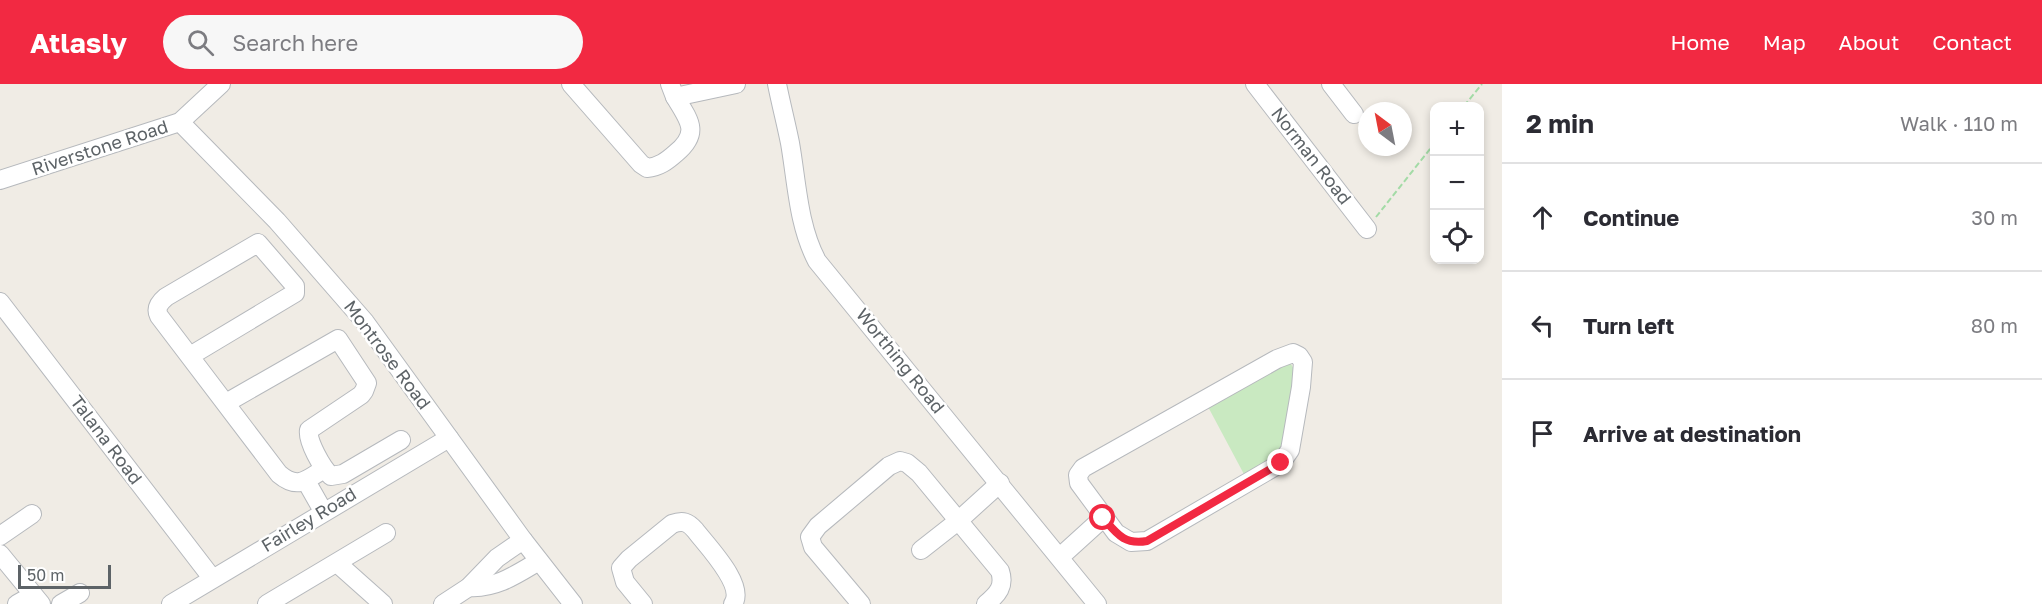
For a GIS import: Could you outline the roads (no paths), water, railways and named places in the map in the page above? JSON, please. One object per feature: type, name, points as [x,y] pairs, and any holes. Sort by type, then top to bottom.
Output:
[{"type":"street","name":"Riverstone Road","points":[[0,180],[180,122],[221,84]]},
{"type":"street","points":[[571,84],[641,165],[647,168],[664,164],[687,143],[690,136],[688,117],[673,91],[736,84]]},
{"type":"street","name":"Worthing Road","points":[[777,84],[790,143],[803,227],[807,242],[817,261],[1097,604]]},
{"type":"street","name":"Norman Road","points":[[1255,84],[1367,229]]},
{"type":"street","points":[[1331,84],[1354,114]]},
{"type":"street","name":"Montrose Road","points":[[180,122],[277,221],[365,322],[522,540],[573,604]]},
{"type":"street","points":[[190,356],[295,293],[295,286],[258,243],[166,297],[158,306],[159,316],[279,474],[288,482],[296,483],[306,481],[324,469]]},
{"type":"street","name":"Talana Road","points":[[0,302],[212,578]]},
{"type":"street","points":[[226,403],[338,339],[367,383],[361,395],[309,430],[308,436],[324,469],[331,476],[343,474],[401,440]]},
{"type":"street","points":[[1293,353],[1299,356],[1303,362],[1292,442],[1290,450],[1281,463],[1147,541],[1131,542],[1124,539],[1103,518],[1078,483],[1078,476],[1083,468],[1276,360],[1293,353]]},
{"type":"street","name":"Fairley Road","points":[[171,604],[449,438]]},
{"type":"street","points":[[861,604],[813,548],[810,537],[818,526],[889,466],[900,461],[913,467],[1000,571],[1002,586],[986,604]]},
{"type":"street","points":[[306,481],[323,512]]},
{"type":"street","points":[[921,550],[958,521],[1000,483]]},
{"type":"street","points":[[0,536],[32,514]]},
{"type":"street","points":[[1060,556],[1103,518]]},
{"type":"street","points":[[643,604],[625,582],[621,568],[672,524],[681,521],[695,530],[732,579],[737,592],[733,604]]},
{"type":"street","points":[[272,603],[386,533]]},
{"type":"street","points":[[443,604],[469,587],[496,558],[522,540]]},
{"type":"street","points":[[0,554],[37,599],[17,604]]},
{"type":"street","points":[[469,587],[477,588],[505,581],[539,561]]},
{"type":"street","points":[[337,563],[383,604]]},
{"type":"street","points":[[61,604],[80,592]]}]
